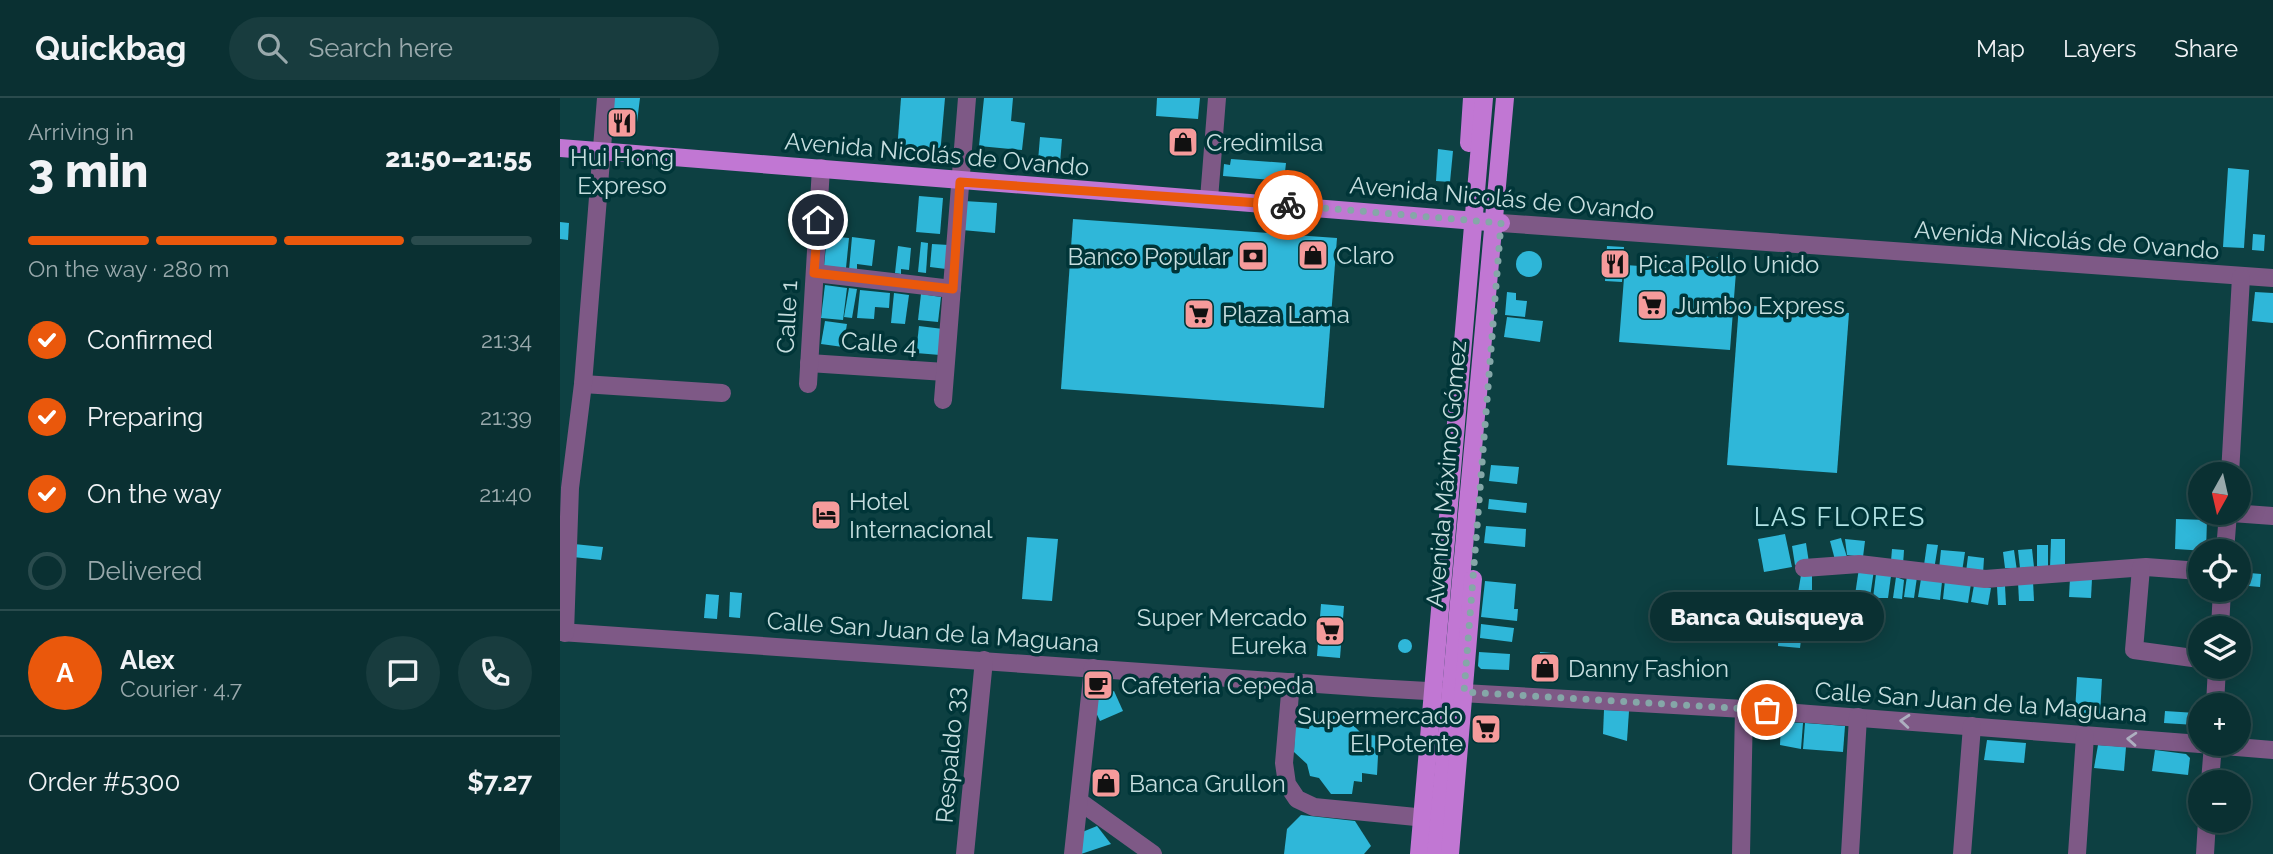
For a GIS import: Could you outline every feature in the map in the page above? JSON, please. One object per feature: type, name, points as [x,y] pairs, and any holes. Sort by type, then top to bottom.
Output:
[{"type":"main road","points":[[1412,854],[1428,689],[1472,98]]},
{"type":"main road","name":"Avenida Máximo Gómez","points":[[1419,854],[1484,98]]},
{"type":"main road","name":"Avenida Máximo Gómez","points":[[1436,854],[1504,98]]},
{"type":"main road","points":[[1450,854],[1501,223],[1515,98]]},
{"type":"main road","name":"Avenida Nicolás de Ovando","points":[[560,148],[960,182],[1501,223]]},
{"type":"street","points":[[563,633],[565,487],[583,384],[606,98]]},
{"type":"street","points":[[943,400],[967,98]]},
{"type":"street","points":[[1209,199],[1217,98]]},
{"type":"street","name":"Calle 1","points":[[808,384],[821,169]]},
{"type":"street","name":"Avenida Nicolás de Ovando","points":[[1501,223],[2273,278]]},
{"type":"street","points":[[814,273],[953,289]]},
{"type":"street","points":[[2231,462],[2241,277]]},
{"type":"street","name":"Calle 4","points":[[809,363],[945,372]]},
{"type":"street","points":[[583,384],[722,393]]},
{"type":"street","points":[[2251,514],[2273,516]]},
{"type":"street","points":[[1804,568],[1859,564],[1985,579],[2141,568],[2188,570]]},
{"type":"street","points":[[2141,568],[2134,650],[2188,657]]},
{"type":"street","name":"Calle San Juan de la Maguana","points":[[563,633],[1290,682],[1744,709],[2188,743]]},
{"type":"street","name":"Respaldo 33","points":[[967,853],[984,660]]},
{"type":"street","points":[[1073,854],[1093,668]]},
{"type":"street","points":[[1290,682],[1284,763],[1287,785],[1297,799],[1314,807],[1416,817]]},
{"type":"street","points":[[1741,854],[1744,709]]},
{"type":"street","points":[[1850,854],[1858,717]]},
{"type":"street","points":[[1962,854],[1972,726]]},
{"type":"street","points":[[2077,854],[2085,736]]},
{"type":"street","name":"Calle San Juan de la Maguana","points":[[2251,748],[2273,750]]},
{"type":"street","points":[[1079,801],[1153,854]]},
{"type":"street","points":[[2205,854],[2206,833]]},
{"type":"building","points":[[612,98],[640,98],[636,130],[609,128]]},
{"type":"building","points":[[901,98],[945,98],[940,155],[897,151]]},
{"type":"building","points":[[984,98],[1013,98],[1011,121],[1025,123],[1022,150],[979,146]]},
{"type":"building","points":[[1157,98],[1200,98],[1198,119],[1156,116]]},
{"type":"building","points":[[1040,137],[1062,139],[1060,163],[1038,161]]},
{"type":"building","points":[[1438,149],[1453,151],[1450,182],[1436,181]]},
{"type":"building","points":[[1231,159],[1286,163],[1284,181],[1223,176],[1224,164],[1230,165]]},
{"type":"building","points":[[2228,168],[2249,170],[2244,248],[2223,247]]},
{"type":"building","points":[[919,196],[943,198],[940,234],[916,232]]},
{"type":"building","points":[[964,201],[997,203],[995,233],[962,230]]},
{"type":"building","name":"Plaza Lama","points":[[1073,219],[1337,238],[1324,408],[1061,389]]},
{"type":"building","points":[[560,222],[569,223],[568,240],[560,239]]},
{"type":"building","points":[[2253,234],[2265,235],[2264,251],[2252,250]]},
{"type":"building","points":[[827,236],[849,238],[846,268],[824,266]]},
{"type":"building","points":[[852,237],[875,240],[872,266],[857,264],[857,271],[849,270]]},
{"type":"building","points":[[921,242],[928,243],[926,273],[918,272]]},
{"type":"building","points":[[932,244],[949,245],[946,269],[930,267]]},
{"type":"building","points":[[898,246],[911,248],[909,270],[901,269],[901,274],[895,273]]},
{"type":"building","name":"Pica Pollo Unido","points":[[1607,246],[1624,247],[1622,282],[1605,281]]},
{"type":"building","points":[[1529,251],[1538,255],[1542,264],[1538,273],[1529,277],[1520,273],[1516,264],[1520,255]]},
{"type":"building","points":[[1686,255],[1737,259],[1730,350],[1619,342],[1625,265],[1685,269]]},
{"type":"building","points":[[825,285],[847,288],[843,320],[821,318]]},
{"type":"building","points":[[849,288],[857,289],[852,318],[844,317]]},
{"type":"building","points":[[860,290],[890,293],[889,308],[875,307],[874,319],[857,318]]},
{"type":"building","points":[[1507,292],[1516,293],[1516,300],[1527,301],[1525,317],[1505,315]]},
{"type":"building","points":[[2255,292],[2273,293],[2273,323],[2252,321]]},
{"type":"building","points":[[894,293],[909,295],[905,324],[891,323]]},
{"type":"building","points":[[921,294],[941,297],[938,322],[918,320]]},
{"type":"building","points":[[1739,305],[1849,313],[1837,473],[1727,465]]},
{"type":"building","points":[[1507,317],[1543,321],[1540,342],[1504,337]]},
{"type":"building","points":[[825,321],[847,324],[843,347],[821,344]]},
{"type":"building","points":[[919,326],[943,329],[940,355],[916,353]]},
{"type":"building","points":[[1491,465],[1519,467],[1517,484],[1489,481]]},
{"type":"building","points":[[1489,499],[1527,503],[1526,513],[1488,509]]},
{"type":"building","points":[[2176,519],[2188,519],[2188,525],[2207,525],[2206,539],[2188,539],[2188,550],[2175,549]]},
{"type":"building","points":[[1486,526],[1526,529],[1525,547],[1484,543]]},
{"type":"building","points":[[1785,534],[1792,567],[1764,572],[1758,539]]},
{"type":"building","points":[[1027,537],[1058,539],[1052,601],[1022,599]]},
{"type":"building","points":[[1841,538],[1847,557],[1835,560],[1830,541]]},
{"type":"building","points":[[1845,539],[1865,541],[1863,557],[1847,555]]},
{"type":"building","points":[[2051,539],[2065,539],[2065,568],[2050,568]]},
{"type":"building","points":[[1806,543],[1809,563],[1795,565],[1792,546]]},
{"type":"building","points":[[574,544],[603,547],[601,560],[573,557]]},
{"type":"building","points":[[1927,544],[1938,545],[1934,570],[1924,565]]},
{"type":"building","points":[[2037,545],[2048,545],[2048,566],[2037,566]]},
{"type":"building","points":[[1892,549],[1904,550],[1903,565],[1891,561]]},
{"type":"building","points":[[2032,549],[2034,567],[2020,568],[2018,550]]},
{"type":"building","points":[[1941,550],[1965,552],[1962,572],[1939,569]]},
{"type":"building","points":[[2014,550],[2017,571],[2010,571],[2010,568],[2005,568],[2003,552]]},
{"type":"building","points":[[1968,556],[1984,558],[1983,574],[1966,572]]},
{"type":"building","points":[[1859,568],[1874,570],[1870,597],[1855,595]]},
{"type":"building","points":[[2251,573],[2261,574],[2260,587],[2251,586]]},
{"type":"building","points":[[1876,574],[1891,576],[1888,598],[1873,598]]},
{"type":"building","points":[[1801,575],[1812,576],[1812,595],[1798,593]]},
{"type":"building","points":[[1907,576],[1917,577],[1914,598],[1904,597]]},
{"type":"building","points":[[1896,577],[1904,580],[1902,599],[1893,598]]},
{"type":"building","points":[[2070,578],[2092,579],[2091,598],[2069,597]]},
{"type":"building","points":[[1921,579],[1942,582],[1940,600],[1918,597]]},
{"type":"building","points":[[1945,580],[1971,584],[1968,603],[1943,599]]},
{"type":"building","points":[[1485,581],[1516,584],[1514,609],[1518,609],[1517,621],[1481,617]]},
{"type":"building","points":[[2033,581],[2034,601],[2019,601],[2018,582]]},
{"type":"building","points":[[1974,585],[1991,588],[1988,605],[1971,602]]},
{"type":"building","points":[[2005,586],[2006,605],[1998,605],[1997,587]]},
{"type":"building","points":[[730,592],[742,593],[740,618],[729,617]]},
{"type":"building","points":[[706,594],[719,595],[717,619],[704,618]]},
{"type":"building","name":"Super Mercado Eureka","points":[[1321,604],[1344,606],[1340,658],[1317,656]]},
{"type":"building","points":[[1481,624],[1514,628],[1512,642],[1480,638]]},
{"type":"building","points":[[1779,630],[1802,631],[1800,648],[1778,646]]},
{"type":"building","points":[[1405,639],[1410,641],[1410,651],[1405,653],[1400,651],[1398,646],[1400,641]]},
{"type":"building","points":[[1479,652],[1510,654],[1509,670],[1481,669],[1478,666]]},
{"type":"building","points":[[1540,652],[1552,653],[1550,675],[1538,674]]},
{"type":"building","points":[[2077,677],[2102,679],[2100,715],[2075,713]]},
{"type":"building","points":[[1114,691],[1123,711],[1100,721],[1091,702]]},
{"type":"building","points":[[1319,710],[1339,711],[1362,734],[1379,736],[1377,775],[1362,773],[1362,782],[1354,781],[1352,794],[1331,794],[1319,778],[1310,776],[1307,764],[1294,752],[1295,727],[1309,729],[1310,722],[1318,722]]},
{"type":"building","points":[[1604,710],[1629,711],[1627,741],[1603,734]]},
{"type":"building","points":[[2165,711],[2188,712],[2188,725],[2164,723]]},
{"type":"building","points":[[1477,719],[1495,721],[1493,744],[1475,742]]},
{"type":"building","points":[[1781,722],[1803,723],[1801,749],[1780,745]]},
{"type":"building","points":[[1805,723],[1845,726],[1843,752],[1803,749]]},
{"type":"building","points":[[1987,740],[2026,743],[2024,763],[1984,760]]},
{"type":"building","points":[[2098,745],[2126,747],[2124,771],[2094,768]]},
{"type":"building","points":[[2155,750],[2186,754],[2190,758],[2188,775],[2152,771]]},
{"type":"building","points":[[1301,815],[1355,821],[1371,846],[1364,854],[1284,854],[1287,829]]},
{"type":"building","points":[[1097,826],[1111,844],[1081,854],[1075,835]]},
{"type":"way so far","points":[[1288,205],[1501,223],[1464,692],[1767,710]]},
{"type":"place","name":"Hui Hong Expreso","points":[[622,123]]},
{"type":"place","name":"Credimilsa","points":[[1183,142]]},
{"type":"place","name":"Claro","points":[[1313,255]]},
{"type":"place","name":"Banco Popular","points":[[1253,256]]},
{"type":"place","name":"Pica Pollo Unido","points":[[1615,264]]},
{"type":"place","name":"Jumbo Express","points":[[1652,305]]},
{"type":"place","name":"Plaza Lama","points":[[1199,314]]},
{"type":"place","name":"Hotel Internacional","points":[[826,515]]},
{"type":"place","name":"Super Mercado Eureka","points":[[1330,631]]},
{"type":"place","name":"Danny Fashion","points":[[1545,668]]},
{"type":"place","name":"Cafeteria Cepeda","points":[[1098,685]]},
{"type":"place","name":"Banca Quisqueya","points":[[1767,710]]},
{"type":"place","name":"Supermercado El Potente","points":[[1486,729]]},
{"type":"place","name":"Banca Grullon","points":[[1106,783]]},
{"type":"district","name":"LAS FLORES","points":[[1840,517]]},
{"type":"route","points":[[818,220],[814,273],[953,289],[960,182],[1288,205]]}]
